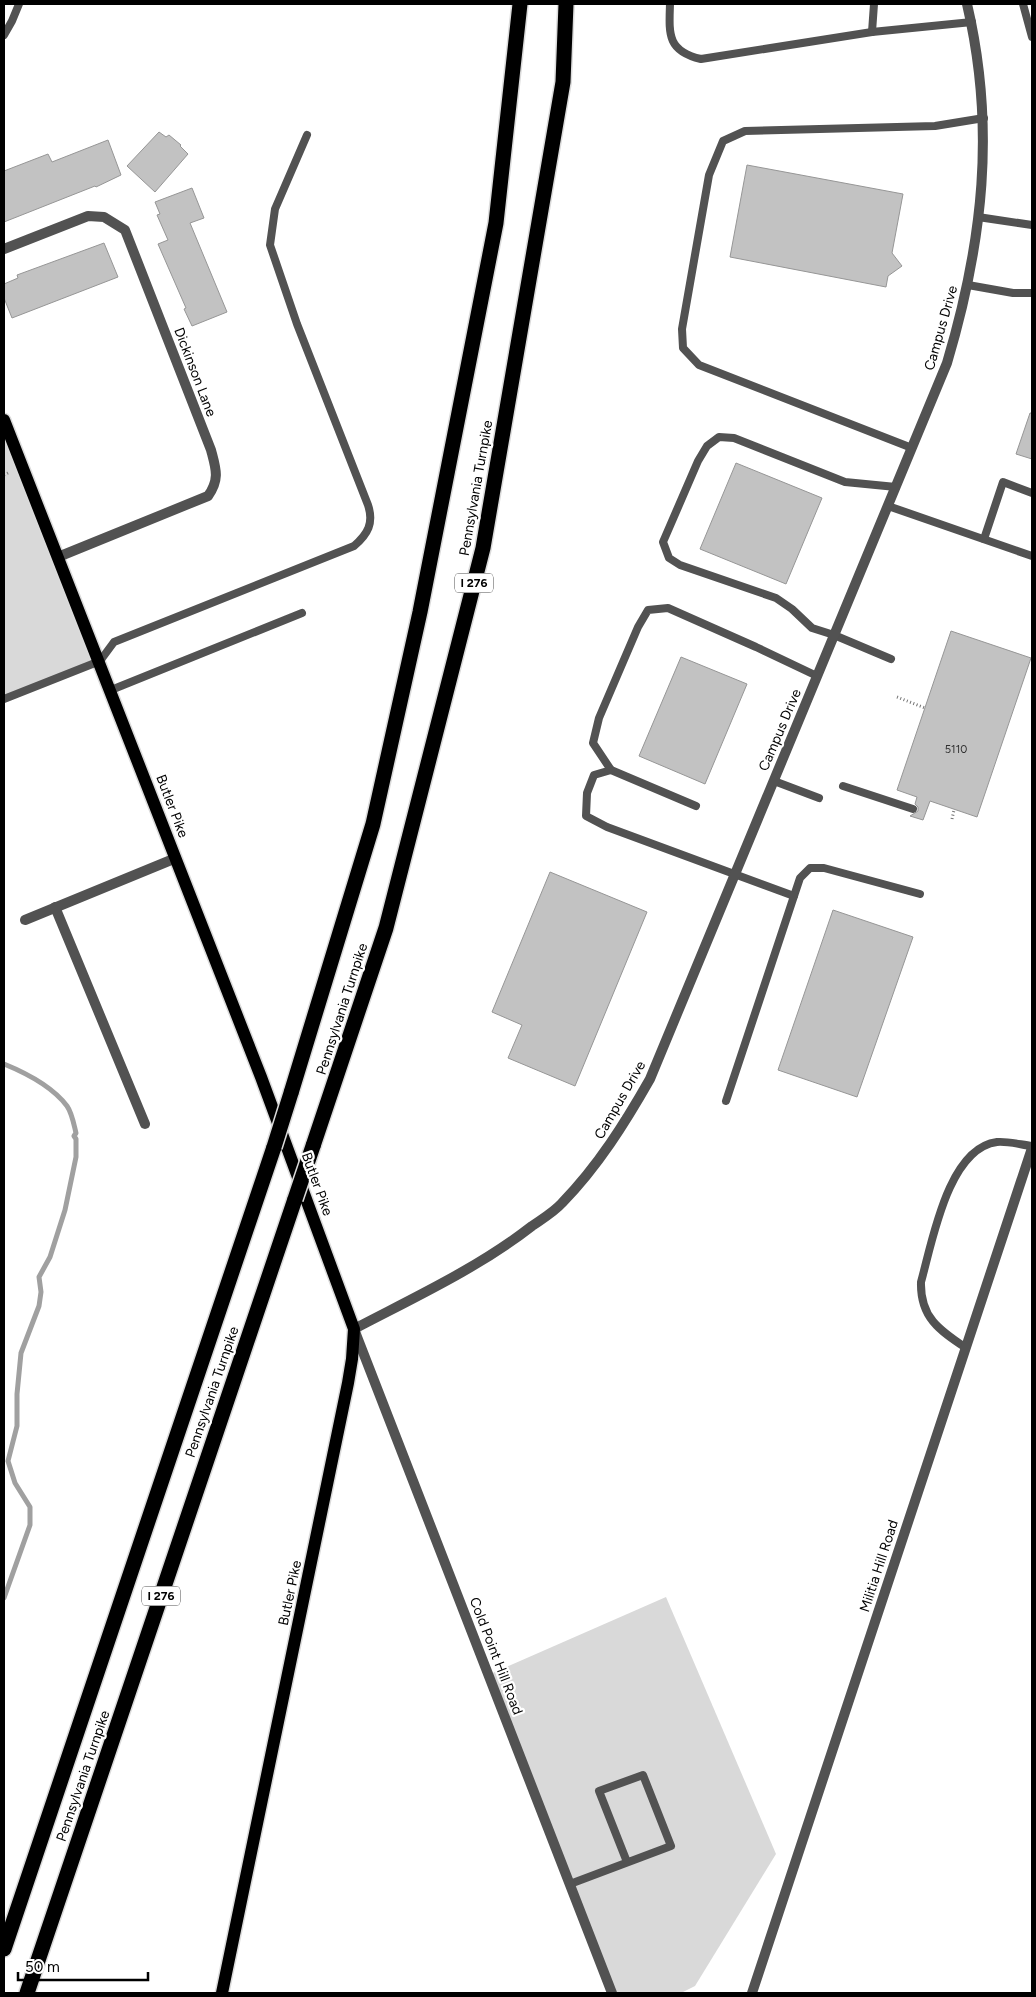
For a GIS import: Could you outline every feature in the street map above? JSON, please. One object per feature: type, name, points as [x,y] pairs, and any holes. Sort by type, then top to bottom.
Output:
[{"type":"highway","name":"Pennsylvania Turnpike","points":[[4,1949],[274,1147],[373,824],[420,612],[496,223],[520,4]]},
{"type":"highway","name":"Pennsylvania Turnpike","points":[[27,1993],[386,928],[483,548],[563,82],[566,4]]},
{"type":"main road","name":"Butler Pike","points":[[4,420],[265,1086],[354,1328],[348,1383],[222,1993]]},
{"type":"street","name":"Campus Drive","points":[[354,1328],[447,1281],[502,1250],[561,1204],[602,1156],[629,1117],[650,1079],[947,363],[968,285],[984,160],[984,118],[980,76],[968,4]]},
{"type":"street","name":"Dickinson Lane","points":[[4,248],[88,216],[104,216],[125,230],[211,450],[216,468],[216,485],[208,496],[58,557]]},
{"type":"street","points":[[25,920],[176,858]]},
{"type":"street","points":[[55,907],[145,1124]]},
{"type":"street","name":"Militia Hill Road","points":[[752,1993],[1032,1147]]},
{"type":"street","name":"Cold Point Hill Road","points":[[354,1328],[612,1993]]},
{"type":"lane","points":[[4,35],[18,4]]},
{"type":"lane","points":[[670,4],[669,32],[676,46],[687,56],[701,59],[872,32],[972,22]]},
{"type":"lane","points":[[872,32],[874,4]]},
{"type":"lane","points":[[1023,4],[1032,37]]},
{"type":"lane","points":[[912,448],[699,365],[683,348],[682,329],[708,175],[723,141],[745,131],[935,126],[984,118]]},
{"type":"lane","points":[[4,698],[100,661],[114,642],[354,546],[362,539],[371,524],[368,505],[297,324],[270,245],[275,209],[307,135]]},
{"type":"lane","points":[[978,217],[1032,225]]},
{"type":"lane","points":[[968,285],[1013,293],[1032,293]]},
{"type":"lane","points":[[891,659],[834,635],[812,628],[792,609],[776,598],[680,566],[669,558],[663,542],[706,446],[719,438],[734,438],[845,482],[896,487]]},
{"type":"lane","points":[[984,539],[1003,482],[1032,493]]},
{"type":"lane","points":[[888,506],[1032,556]]},
{"type":"lane","points":[[696,806],[611,770],[594,743],[598,718],[638,626],[648,610],[668,608],[817,676]]},
{"type":"lane","points":[[111,690],[302,612]]},
{"type":"lane","points":[[611,770],[594,775],[587,793],[586,816],[607,827],[794,896]]},
{"type":"lane","points":[[774,781],[819,798]]},
{"type":"lane","points":[[843,786],[913,809]]},
{"type":"lane","points":[[726,1101],[800,878],[810,868],[824,868],[920,894]]},
{"type":"lane","points":[[966,1348],[944,1334],[932,1322],[920,1296],[921,1282],[946,1194],[961,1166],[983,1148],[997,1142],[1032,1147]]},
{"type":"lane","points":[[570,1884],[671,1846],[643,1775],[599,1791],[627,1862]]},
{"type":"path","points":[[897,697],[925,708]]},
{"type":"path","points":[[952,819],[954,810]]},
{"type":"shaded area","points":[[4,420],[100,661],[4,702]]},
{"type":"shaded area","points":[[666,1597],[776,1854],[695,1986],[681,1993],[611,1993],[488,1675]]},
{"type":"building","points":[[159,132],[166,137],[169,135],[188,154],[155,192],[127,166]]},
{"type":"building","points":[[108,140],[121,175],[96,187],[4,222],[4,171],[48,154],[52,162]]},
{"type":"building","points":[[747,165],[903,194],[892,253],[902,266],[888,276],[886,287],[730,257]]},
{"type":"building","points":[[192,188],[204,218],[190,223],[227,312],[192,326],[158,244],[168,240],[157,215],[160,214],[155,202]]},
{"type":"building","points":[[104,243],[118,277],[12,318],[4,298],[4,284],[18,278],[17,275]]},
{"type":"building","points":[[1030,413],[1032,413],[1032,459],[1016,454]]},
{"type":"building","points":[[736,463],[822,498],[786,584],[700,549]]},
{"type":"building","points":[[951,631],[1031,658],[977,817],[930,801],[923,820],[910,816],[918,811],[918,807],[915,804],[917,797],[897,790]]},
{"type":"building","points":[[681,657],[747,684],[705,784],[639,756]]},
{"type":"building","points":[[550,872],[647,912],[575,1086],[508,1058],[522,1025],[492,1012]]},
{"type":"building","points":[[833,910],[913,937],[857,1097],[778,1070]]},
{"type":"waterway","points":[[4,1064],[38,1081],[54,1092],[67,1106],[73,1119],[76,1133],[74,1136],[76,1139],[76,1157],[65,1210],[50,1257],[39,1277],[41,1292],[39,1306],[21,1353],[17,1394],[17,1426],[8,1461],[15,1483],[30,1507],[30,1525],[4,1598]]}]
